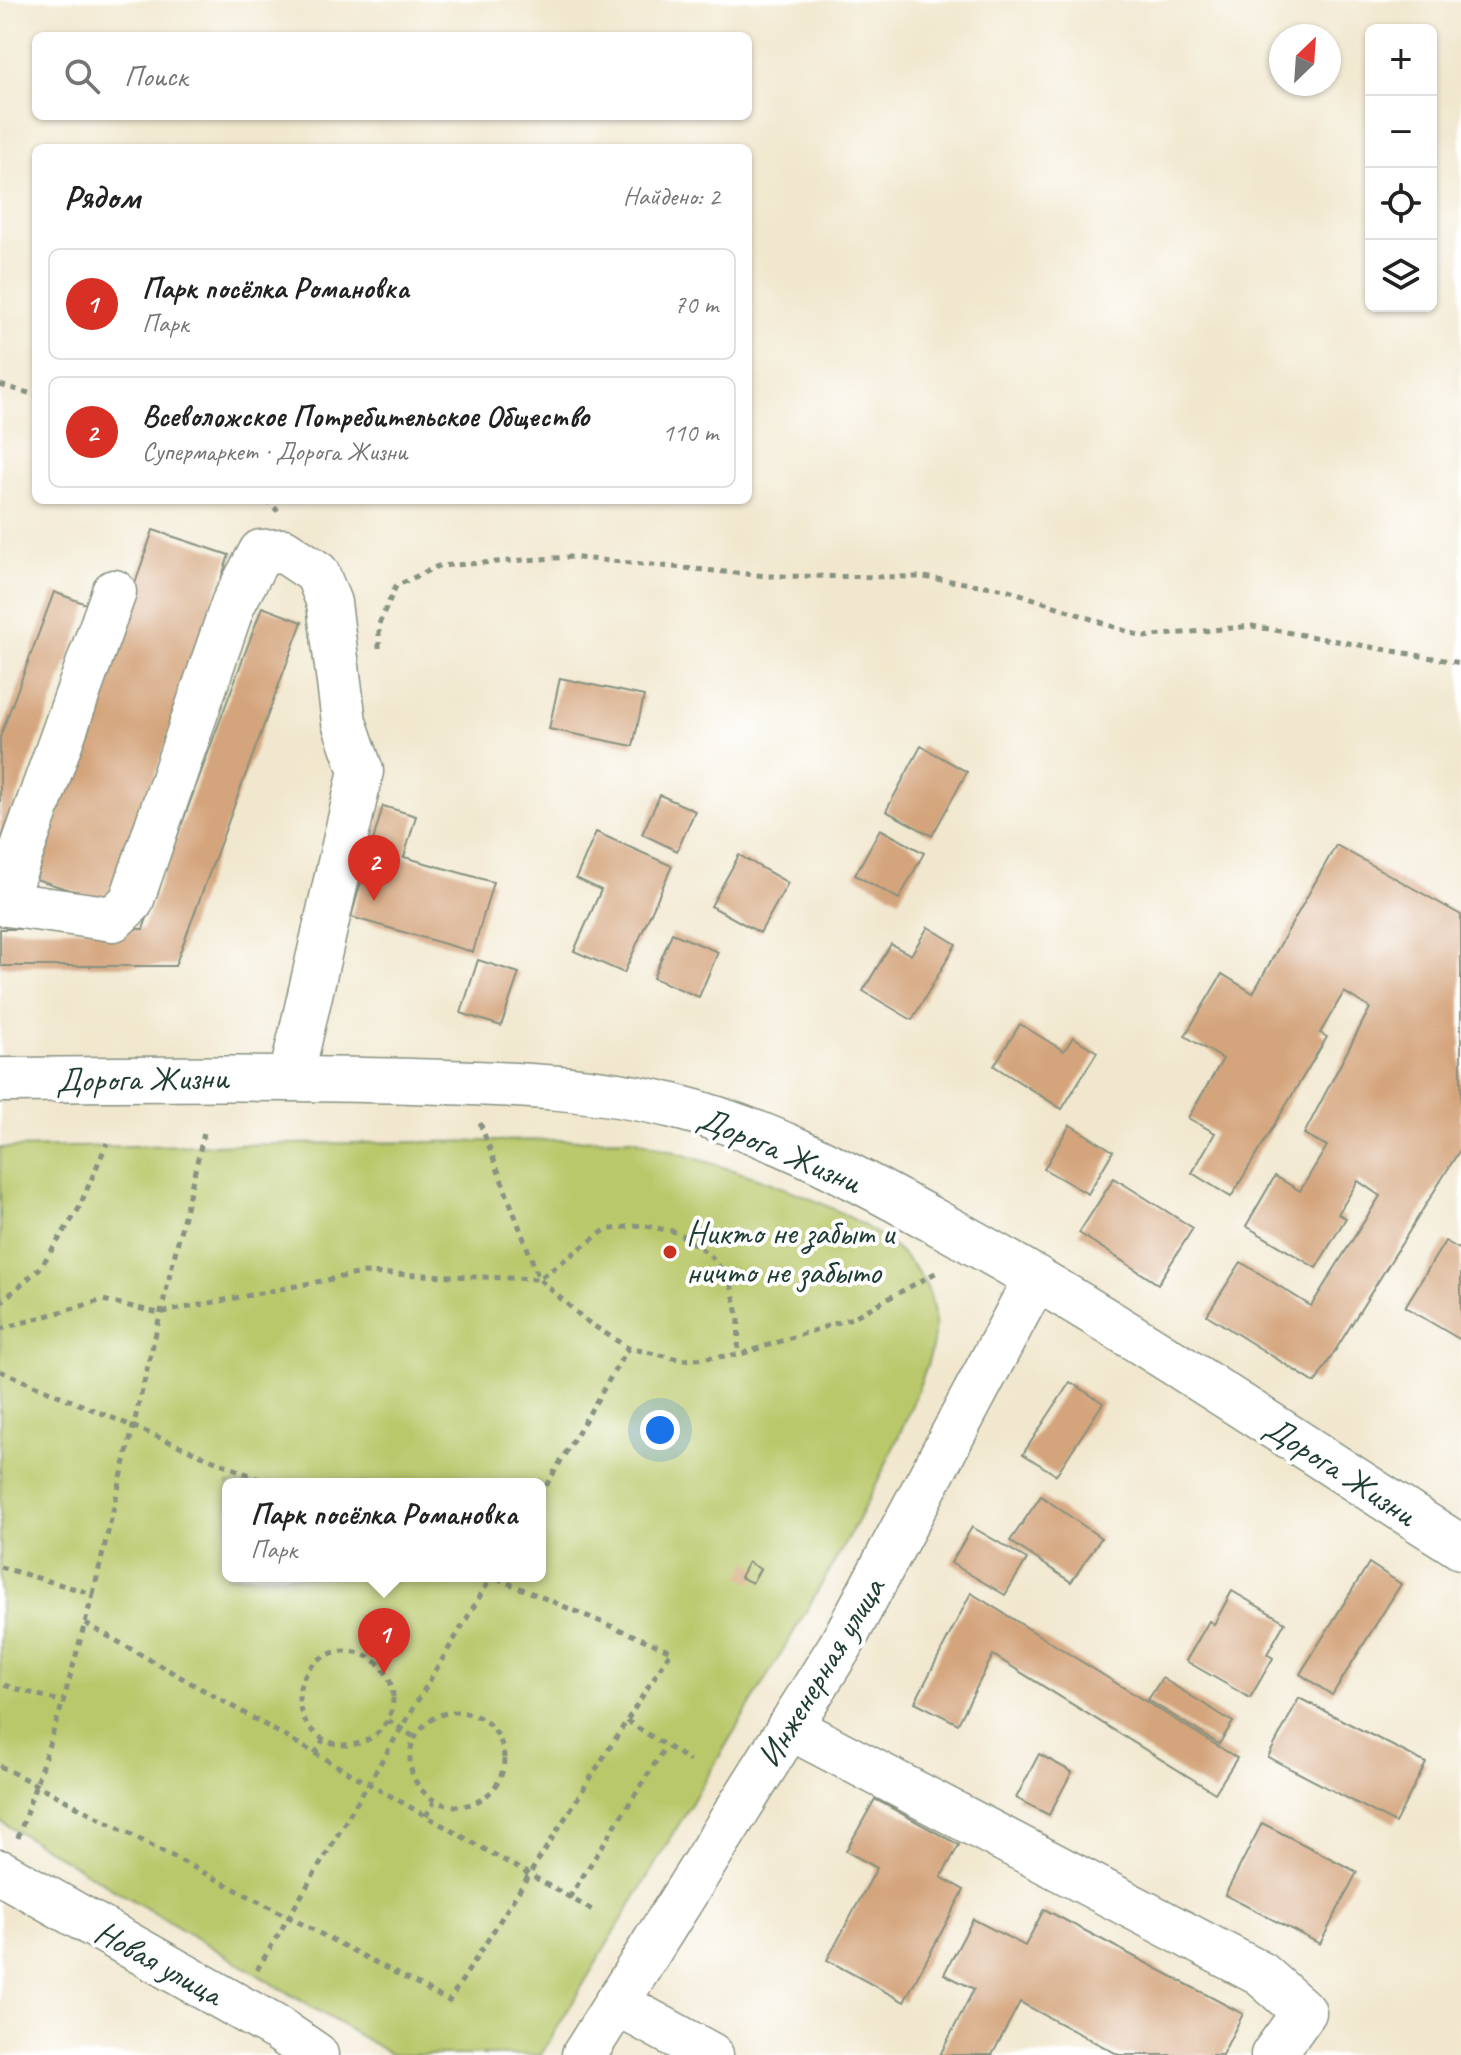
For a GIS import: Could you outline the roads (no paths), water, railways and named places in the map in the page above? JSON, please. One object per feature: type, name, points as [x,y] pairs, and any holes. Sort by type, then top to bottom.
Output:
[{"type":"main road","points":[[114,592],[2,903],[113,919],[131,902],[233,604],[261,552],[284,551],[317,573],[329,603],[344,722],[361,771],[291,1078]]},
{"type":"main road","name":"Дорога Жизни","points":[[0,1080],[291,1078],[583,1089],[674,1106],[760,1133],[852,1176],[1036,1278],[1137,1338],[1461,1547]]},
{"type":"main road","name":"Инженерная улица","points":[[584,2055],[841,1645],[1036,1278]]},
{"type":"main road","points":[[789,1727],[1261,1974],[1304,2012],[1273,2055]]},
{"type":"main road","name":"Новая улица","points":[[2,1873],[236,2005],[316,2055]]},
{"type":"main road","points":[[616,2003],[711,2055]]},
{"type":"place","name":"Всеволожское Потребительское Общество","points":[[374,901]]},
{"type":"place","name":"Никто не забыт и ничто не забыто","points":[[670,1252]]},
{"type":"place","name":"Парк посёлка Романовка","points":[[384,1674]]}]
